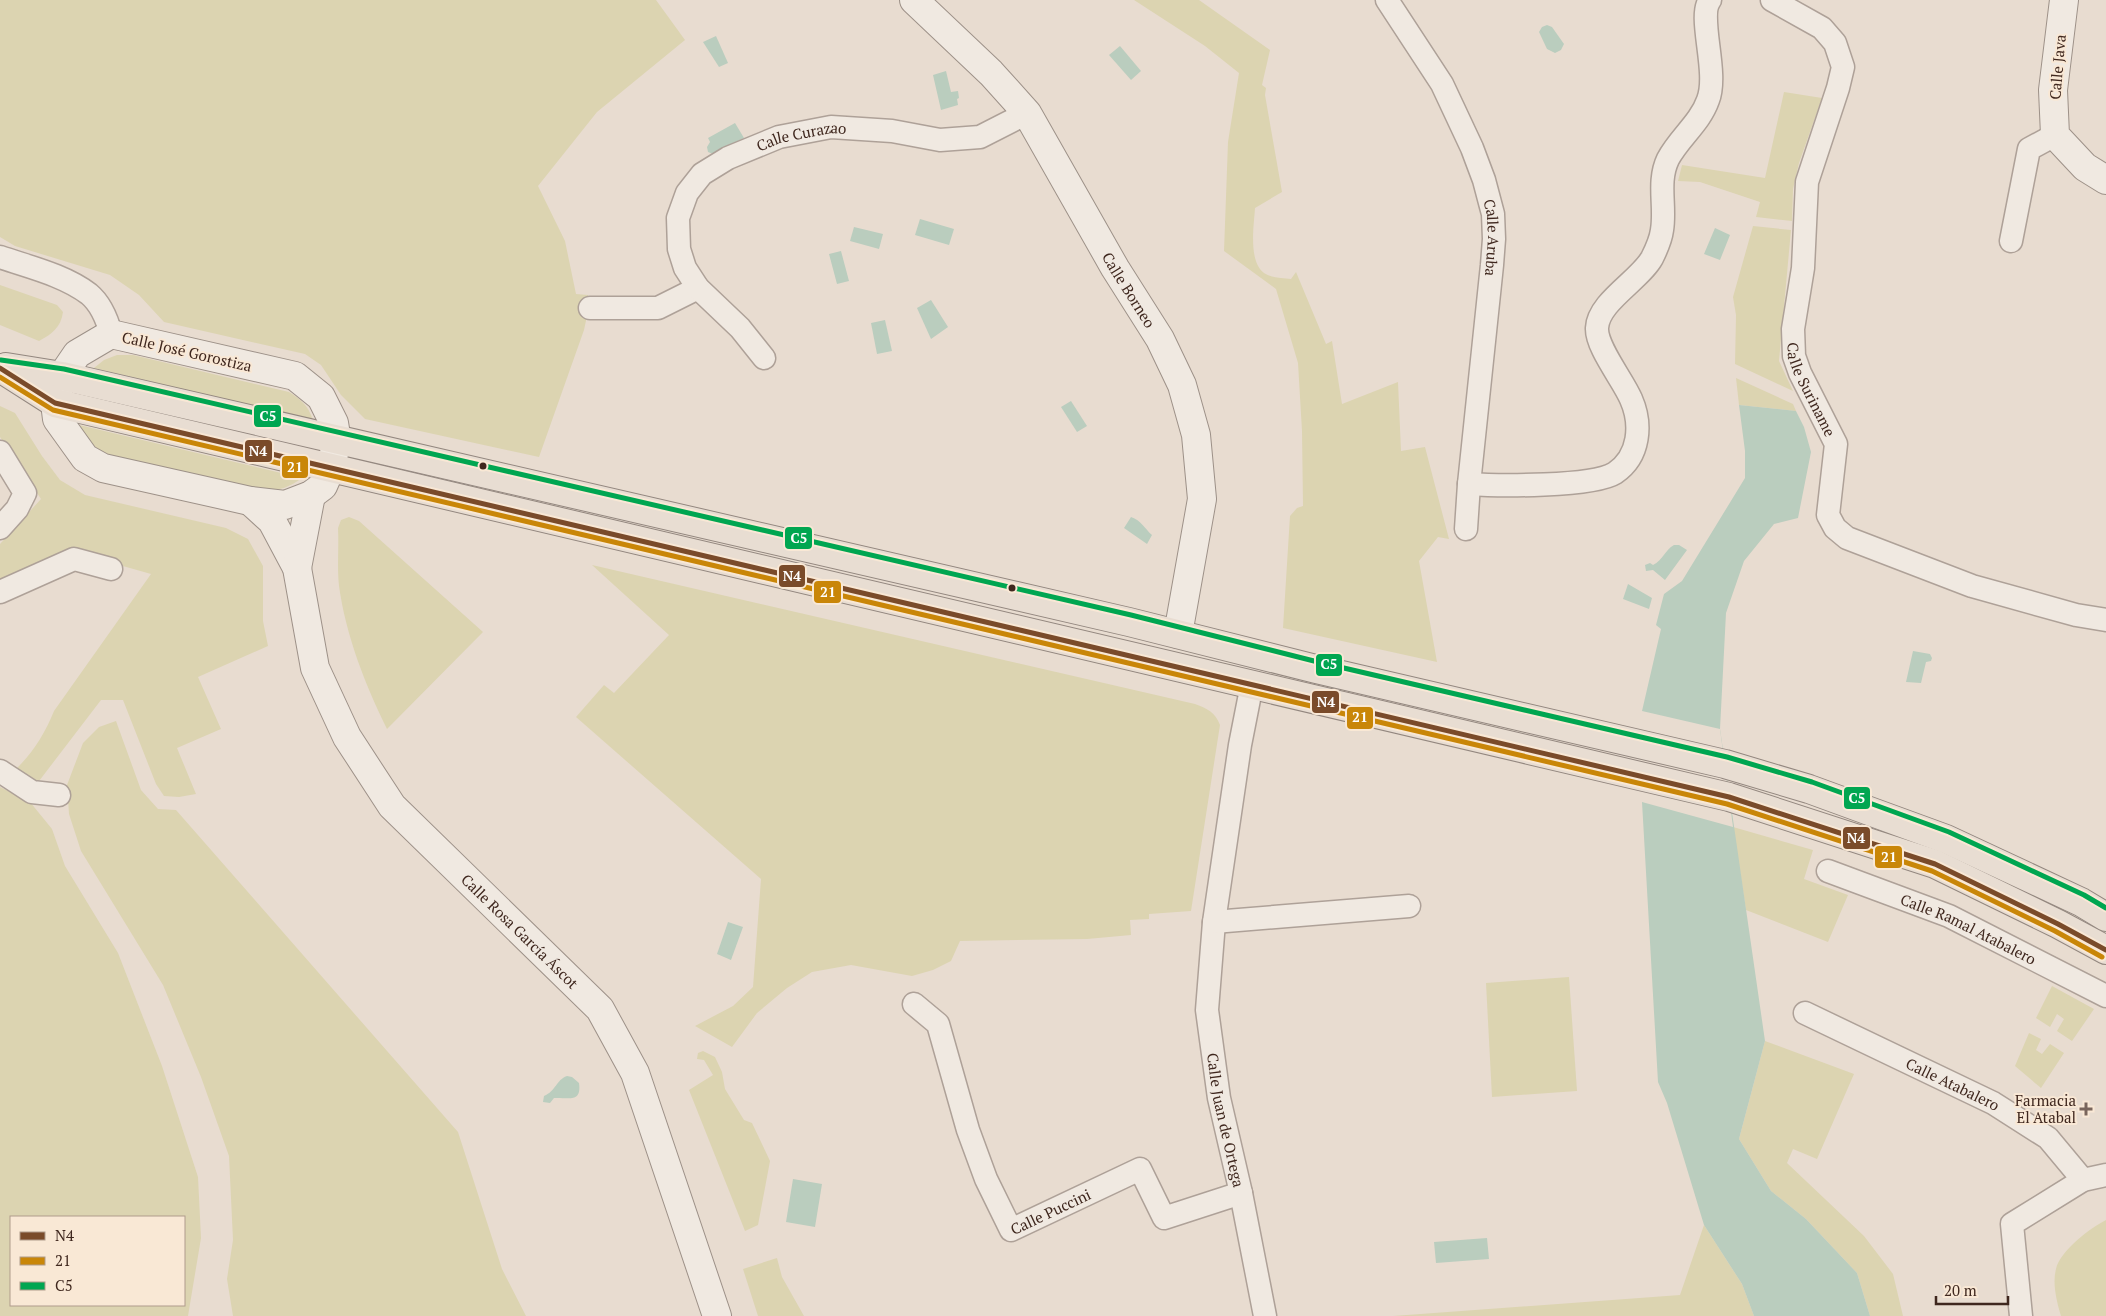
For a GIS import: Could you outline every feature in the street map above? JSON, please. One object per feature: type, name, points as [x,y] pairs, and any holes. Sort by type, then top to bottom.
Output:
[{"type":"main road","points":[[0,367],[62,376],[1178,634],[1325,672],[1725,764],[1809,789],[1946,839],[2081,902],[2106,916]]},
{"type":"main road","points":[[0,367],[55,404],[1729,797],[1935,864],[2058,924],[2106,950]]},
{"type":"street","name":"Calle Borneo","points":[[914,0],[991,73],[1027,113],[1115,268],[1160,339],[1182,385],[1196,435],[1202,498],[1178,634]]},
{"type":"street","name":"Calle Aruba","points":[[1387,0],[1442,84],[1472,148],[1484,180],[1493,214],[1492,265],[1466,529]]},
{"type":"street","points":[[1469,484],[1505,487],[1600,480],[1615,473],[1625,464],[1633,449],[1638,433],[1637,414],[1630,397],[1597,338],[1597,326],[1601,314],[1652,259],[1662,230],[1662,179],[1668,158],[1698,120],[1709,99],[1713,76],[1705,25],[1706,4],[1710,0]]},
{"type":"street","name":"Calle Suriname","points":[[1772,0],[1822,28],[1835,43],[1843,67],[1838,88],[1807,182],[1803,268],[1793,328],[1794,356],[1800,373],[1836,444],[1828,515],[1835,528],[1846,538],[1972,586],[2076,615],[2106,620]]},
{"type":"street","name":"Calle Java","points":[[2055,135],[2053,90],[2064,0]]},
{"type":"street","name":"Calle Curazao","points":[[764,358],[740,328],[698,288],[685,268],[679,249],[678,218],[687,193],[702,174],[728,158],[779,137],[831,127],[892,131],[940,140],[980,137],[1027,113]]},
{"type":"street","points":[[2011,241],[2030,149],[2055,135],[2085,167],[2106,180]]},
{"type":"street","name":"Calle José Gorostiza","points":[[0,257],[65,280],[90,295],[105,314],[111,334],[295,376],[322,397],[334,423],[337,440]]},
{"type":"street","points":[[590,308],[658,308],[698,288]]},
{"type":"street","points":[[111,334],[77,354],[62,376],[55,404],[57,419],[85,458],[103,468],[250,501],[286,505],[311,494],[323,486],[330,470],[337,440]]},
{"type":"street","points":[[0,452],[25,492],[17,509],[0,528]]},
{"type":"street","name":"Calle Rosa García Áscot","points":[[297,568],[311,494]]},
{"type":"street","name":"Calle Rosa García Áscot","points":[[250,501],[272,521],[297,568],[315,668],[347,737],[392,806],[593,1002],[604,1017],[636,1073],[717,1316]]},
{"type":"street","points":[[0,592],[74,559],[111,569]]},
{"type":"street","name":"Calle Juan de Ortega","points":[[1252,684],[1240,745],[1214,922],[1207,1010],[1219,1098],[1241,1193],[1264,1316]]},
{"type":"street","points":[[0,771],[32,792],[59,795]]},
{"type":"street","name":"Calle Ramal Atabalero","points":[[1828,871],[1949,916],[2106,996]]},
{"type":"street","points":[[1214,922],[1409,906]]},
{"type":"street","name":"Calle Puccini","points":[[914,1004],[938,1024],[968,1130],[986,1179],[1011,1230],[1140,1169],[1164,1218],[1241,1193]]},
{"type":"street","name":"Calle Atabalero","points":[[1805,1013],[1994,1103],[2048,1138],[2083,1180]]},
{"type":"street","points":[[2021,1316],[2012,1224],[2083,1180],[2106,1175]]},
{"type":"shaded area","points":[[0,0],[656,0],[685,40],[597,112],[538,186],[565,241],[576,294],[588,295],[584,330],[539,457],[365,419],[341,395],[321,365],[305,354],[164,322],[139,295],[110,275],[15,246],[0,237]]},
{"type":"shaded area","points":[[1134,0],[1199,0],[1270,50],[1262,85],[1266,88],[1265,95],[1282,192],[1255,208],[1253,242],[1256,260],[1264,273],[1270,276],[1291,279],[1296,272],[1326,344],[1332,341],[1342,404],[1398,382],[1401,451],[1425,447],[1449,539],[1438,537],[1419,561],[1437,662],[1283,628],[1290,516],[1297,508],[1303,506],[1302,431],[1298,363],[1276,289],[1224,251],[1228,142],[1239,73],[1205,46]]},
{"type":"shaded area","points":[[1547,25],[1552,27],[1564,44],[1561,50],[1555,53],[1547,49],[1539,32],[1542,27]]},
{"type":"shaded area","points":[[716,36],[728,63],[719,67],[703,42]]},
{"type":"shaded area","points":[[1120,46],[1141,71],[1131,80],[1109,55]]},
{"type":"shaded area","points":[[946,71],[951,92],[958,91],[959,98],[957,99],[958,105],[941,110],[933,75]]},
{"type":"shaded area","points":[[1784,92],[1822,98],[1799,163],[1793,189],[1792,221],[1756,217],[1760,202],[1700,182],[1678,181],[1682,165],[1765,178]]},
{"type":"shaded area","points":[[735,123],[744,138],[713,154],[708,152],[707,147],[710,142],[708,138]]},
{"type":"shaded area","points":[[920,219],[954,229],[949,245],[915,235]]},
{"type":"shaded area","points":[[1753,226],[1791,230],[1779,361],[1793,391],[1735,364],[1736,315],[1733,297]]},
{"type":"shaded area","points":[[854,227],[883,234],[879,249],[850,241]]},
{"type":"shaded area","points":[[1715,228],[1730,235],[1720,260],[1704,254]]},
{"type":"shaded area","points":[[841,251],[849,281],[837,284],[829,254]]},
{"type":"shaded area","points":[[0,285],[57,305],[63,312],[58,326],[52,333],[39,341],[0,325]]},
{"type":"shaded area","points":[[931,300],[948,327],[931,339],[917,308]]},
{"type":"shaded area","points":[[885,320],[892,351],[877,354],[871,323]]},
{"type":"shaded area","points":[[117,355],[133,355],[289,392],[304,404],[313,420],[94,368],[104,360]]},
{"type":"shaded area","points":[[1736,378],[1793,404],[1796,411],[1739,405]]},
{"type":"shaded area","points":[[1071,401],[1087,426],[1077,432],[1061,407]]},
{"type":"shaded area","points":[[1739,405],[1796,411],[1804,427],[1811,452],[1798,518],[1774,524],[1744,561],[1726,613],[1720,729],[1765,1041],[1739,1139],[1771,1191],[1806,1219],[1857,1273],[1870,1316],[1754,1316],[1742,1284],[1704,1225],[1667,1103],[1658,1082],[1642,802],[1642,711],[1661,629],[1656,625],[1664,594],[1682,581],[1745,478],[1745,451]]},
{"type":"shaded area","points":[[0,406],[15,413],[42,456],[60,480],[85,495],[226,528],[248,539],[263,566],[263,621],[268,646],[198,677],[221,729],[177,748],[196,794],[179,797],[164,796],[156,784],[123,700],[101,700],[36,785],[14,771],[37,743],[54,711],[151,574],[70,551],[0,586],[0,544],[41,499],[0,437]]},
{"type":"shaded area","points":[[75,424],[302,478],[284,488],[264,492],[107,455],[93,447]]},
{"type":"shaded area","points":[[349,517],[359,521],[483,632],[387,729],[357,659],[342,605],[338,579],[338,528],[341,520]]},
{"type":"shaded area","points":[[1131,517],[1140,522],[1152,535],[1147,544],[1124,528]]},
{"type":"shaded area","points":[[1674,545],[1679,545],[1687,550],[1665,580],[1653,570],[1646,571],[1645,565],[1656,563]]},
{"type":"shaded area","points":[[592,565],[1195,704],[1207,709],[1216,717],[1220,725],[1191,911],[1149,914],[1149,919],[1130,920],[1131,935],[1087,939],[960,941],[951,961],[933,970],[912,976],[851,965],[812,972],[787,988],[757,1013],[732,1047],[695,1026],[733,1006],[753,987],[761,879],[576,717],[604,685],[614,693],[669,635]]},
{"type":"shaded area","points":[[1628,584],[1652,598],[1649,609],[1623,599]]},
{"type":"shaded area","points":[[1913,651],[1930,654],[1932,658],[1931,661],[1926,662],[1921,683],[1906,682]]},
{"type":"shaded area","points":[[116,721],[141,790],[158,809],[176,810],[458,1132],[502,1269],[526,1316],[233,1316],[227,1279],[233,1240],[229,1156],[201,1077],[163,985],[81,851],[69,814],[67,785],[83,743],[99,727]]},
{"type":"shaded area","points":[[0,787],[30,802],[52,829],[65,866],[118,953],[162,1066],[198,1177],[201,1238],[188,1316],[0,1316]]},
{"type":"shaded area","points":[[1733,827],[1813,850],[1804,879],[1848,895],[1828,942],[1746,910]]},
{"type":"shaded area","points":[[728,922],[743,927],[731,960],[717,954]]},
{"type":"shaded area","points":[[1569,977],[1577,1091],[1492,1097],[1486,983]]},
{"type":"shaded area","points":[[2052,986],[2094,1009],[2072,1041],[2057,1031],[2064,1019],[2057,1014],[2050,1027],[2036,1018]]},
{"type":"shaded area","points":[[2029,1033],[2041,1039],[2036,1050],[2042,1054],[2050,1044],[2064,1053],[2041,1088],[2015,1066]]},
{"type":"shaded area","points":[[1765,1041],[1854,1074],[1817,1159],[1793,1149],[1787,1163],[1864,1236],[1893,1274],[1903,1316],[1870,1316],[1857,1273],[1806,1219],[1771,1191],[1739,1139]]},
{"type":"shaded area","points":[[703,1051],[715,1057],[722,1072],[725,1089],[744,1120],[752,1123],[770,1161],[758,1225],[745,1231],[689,1090],[713,1075],[704,1060],[697,1059],[698,1053]]},
{"type":"shaded area","points":[[567,1076],[572,1077],[579,1083],[576,1097],[554,1098],[550,1103],[543,1102],[544,1096],[560,1080]]},
{"type":"shaded area","points":[[793,1179],[822,1184],[815,1227],[786,1222]]},
{"type":"shaded area","points":[[2106,1220],[2106,1316],[2061,1316],[2055,1287],[2055,1275],[2059,1262],[2076,1241]]},
{"type":"shaded area","points":[[1704,1225],[1742,1284],[1754,1316],[1393,1316],[1680,1295]]},
{"type":"shaded area","points":[[1487,1238],[1489,1259],[1436,1263],[1434,1242]]},
{"type":"shaded area","points":[[777,1258],[782,1277],[804,1316],[758,1316],[743,1269]]},
{"type":"pier","points":[[1642,711],[1720,729],[1733,827],[1642,802]]},
{"type":"transit line","name":"C5","points":[[1,360],[64,369],[1131,615],[1318,662],[1727,757],[1812,782],[1949,832],[2084,895],[2106,908]]},
{"type":"transit line","name":"N4","points":[[0,368],[55,403],[1729,797],[1935,864],[2058,924],[2106,950]]},
{"type":"transit line","name":"21","points":[[0,377],[53,410],[1727,804],[1932,871],[2055,931],[2102,957]]},
{"type":"place","name":"Farmacia El Atabal","points":[[2086,1109]]}]
